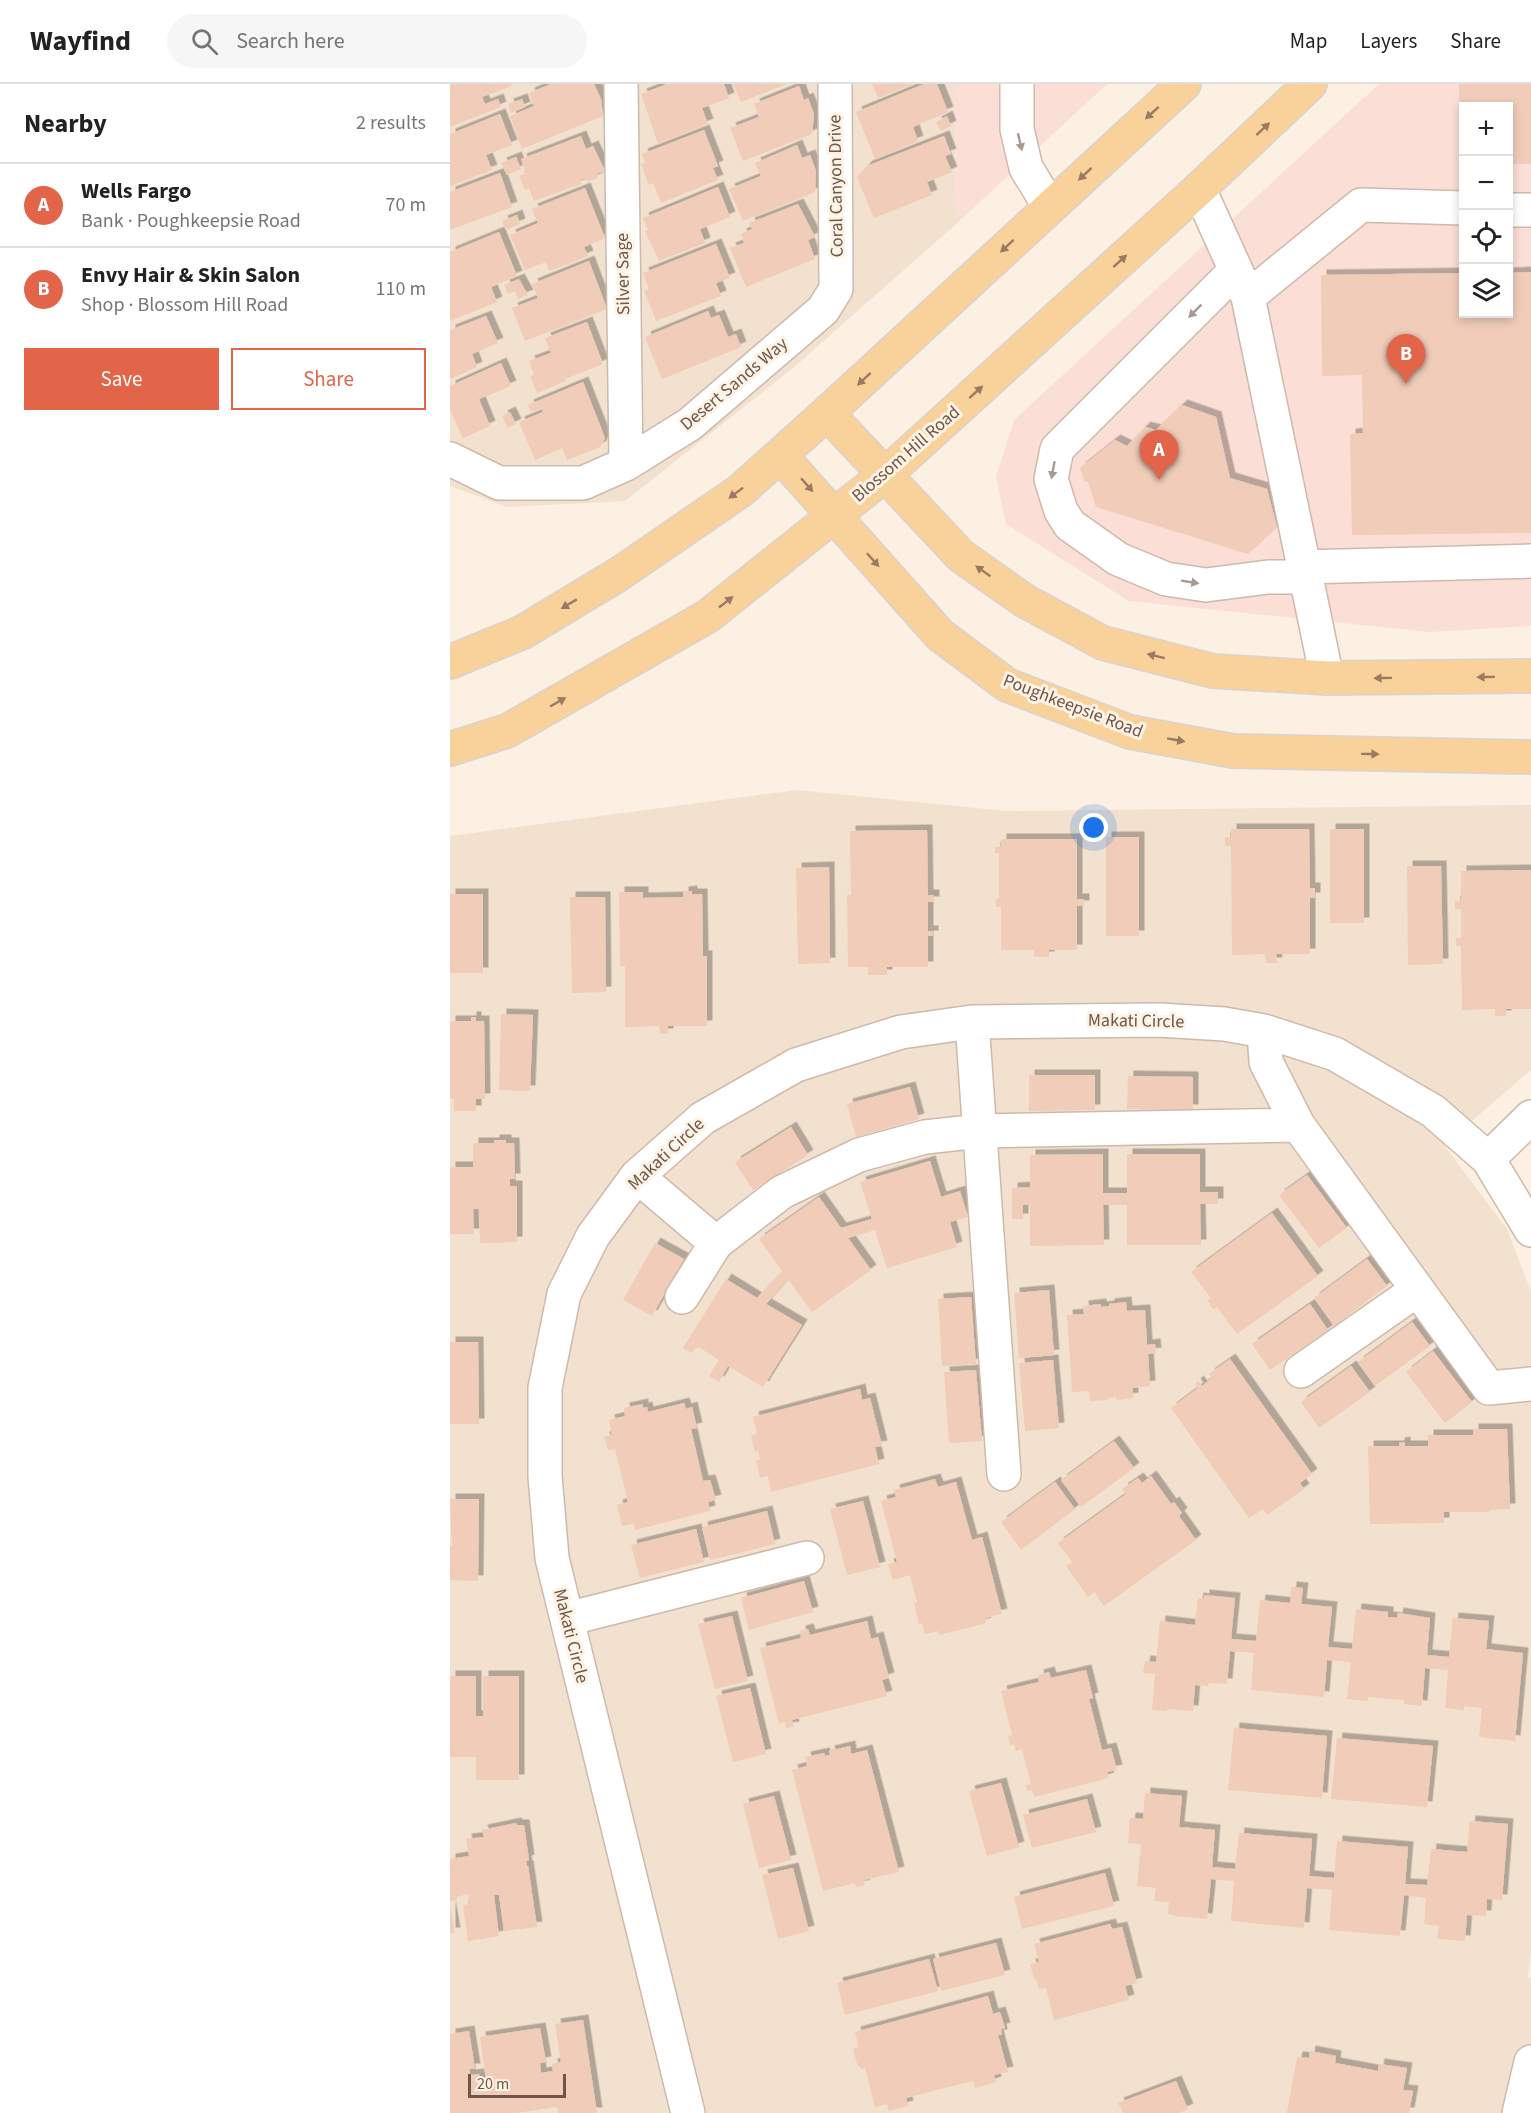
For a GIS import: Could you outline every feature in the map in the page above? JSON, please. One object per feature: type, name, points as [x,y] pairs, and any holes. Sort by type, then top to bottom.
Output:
[{"type":"main road","points":[[450,662],[523,632],[620,573],[740,491],[1184,84]]},
{"type":"main road","name":"Blossom Hill Road","points":[[450,748],[507,731],[708,616],[886,474],[1199,189],[1310,84]]},
{"type":"main road","points":[[827,413],[961,556],[1025,601],[1103,643],[1213,671],[1327,678],[1531,676]]},
{"type":"main road","name":"Poughkeepsie Road","points":[[780,455],[940,635],[1007,685],[1130,732],[1233,751],[1531,757]]},
{"type":"street","name":"Silver Sage","points":[[621,84],[626,464]]},
{"type":"street","name":"Coral Canyon Drive","points":[[835,84],[836,289]]},
{"type":"street","points":[[1017,84],[1017,129],[1026,168],[1050,207]]},
{"type":"street","points":[[1199,189],[1242,283],[1327,678]]},
{"type":"street","points":[[1459,208],[1361,205],[1242,283],[1057,449],[1051,479],[1061,511],[1070,525],[1118,559],[1166,579],[1206,585],[1305,572],[1531,561]]},
{"type":"street","points":[[1513,210],[1531,210]]},
{"type":"street","name":"Desert Sands Way","points":[[450,459],[499,483],[583,483],[626,464],[690,424],[823,310],[836,289]]},
{"type":"street","name":"Makati Circle","points":[[688,2113],[552,1558],[545,1476],[545,1388],[564,1294],[593,1236],[638,1176],[703,1118],[796,1065],[901,1032],[972,1022],[1159,1020],[1224,1024],[1264,1031],[1335,1054],[1433,1111],[1488,1159],[1531,1230]]},
{"type":"street","points":[[972,1022],[1004,1474]]},
{"type":"street","points":[[1264,1031],[1266,1062],[1298,1125],[1488,1388],[1531,1384]]},
{"type":"street","points":[[1488,1159],[1531,1117]]},
{"type":"street","points":[[682,1297],[716,1243],[782,1192],[859,1155],[925,1137],[980,1131],[1298,1125]]},
{"type":"street","points":[[638,1176],[716,1243]]},
{"type":"street","points":[[1301,1371],[1417,1290]]},
{"type":"street","points":[[567,1619],[807,1558]]},
{"type":"street","points":[[1519,2113],[1531,2062]]},
{"type":"shaded area","points":[[450,84],[955,84],[956,224],[793,368],[625,501],[507,507],[450,486]]},
{"type":"shaded area","points":[[955,84],[1107,84],[956,224]]},
{"type":"shaded area","points":[[1379,84],[1531,84],[1531,626],[1430,632],[1129,601],[1006,524],[996,477],[1014,420]]},
{"type":"shaded area","points":[[797,790],[1006,811],[1531,805],[1531,1070],[1444,1145],[1507,1229],[1531,1292],[1531,1953],[1528,1977],[1531,1978],[1531,2113],[450,2113],[450,836]]},
{"type":"building","points":[[450,84],[511,84],[512,86],[482,97],[485,104],[498,99],[501,107],[450,127]]},
{"type":"building","points":[[551,84],[594,84],[601,99],[603,116],[522,149],[510,116],[534,106],[529,93]]},
{"type":"building","points":[[667,84],[724,84],[729,98],[702,108],[708,124],[658,144],[641,94]]},
{"type":"building","points":[[733,84],[787,84],[741,102]]},
{"type":"building","points":[[872,84],[913,84],[878,98]]},
{"type":"building","points":[[924,84],[937,84],[948,112],[913,127],[918,141],[875,159],[856,112]]},
{"type":"building","points":[[1459,84],[1531,84],[1531,164],[1513,164],[1513,102],[1459,102]]},
{"type":"building","points":[[799,86],[804,100],[808,98],[814,114],[812,134],[743,161],[730,128],[759,117],[754,104]]},
{"type":"building","points":[[522,99],[525,107],[511,113],[508,104]]},
{"type":"building","points":[[500,114],[512,145],[486,155],[492,170],[450,186],[450,134]]},
{"type":"building","points":[[947,116],[951,126],[941,131],[936,122]]},
{"type":"building","points":[[704,130],[718,166],[713,168],[718,180],[661,203],[653,183],[649,185],[641,164],[645,163],[642,154]]},
{"type":"building","points":[[581,136],[586,149],[593,146],[605,171],[596,174],[598,178],[587,182],[586,178],[580,180],[581,184],[534,201],[529,188],[525,190],[519,176],[526,173],[521,159]]},
{"type":"building","points":[[944,136],[951,154],[945,156],[952,172],[927,182],[932,195],[874,218],[857,177],[867,166]]},
{"type":"building","points":[[797,145],[802,158],[810,155],[816,171],[815,192],[743,221],[729,189],[761,176],[755,163]]},
{"type":"building","points":[[516,157],[521,169],[507,175],[501,163]]},
{"type":"building","points":[[500,173],[512,207],[450,230],[450,192]]},
{"type":"building","points":[[718,187],[730,217],[700,229],[705,243],[659,261],[645,231],[648,230],[643,218]]},
{"type":"building","points":[[585,188],[605,238],[584,247],[588,256],[571,263],[549,271],[546,262],[525,270],[510,235],[538,223],[532,209]]},
{"type":"building","points":[[798,204],[815,237],[808,240],[815,259],[746,287],[730,248],[744,243],[741,234],[752,229],[749,223]]},
{"type":"building","points":[[517,215],[520,224],[506,230],[502,221]]},
{"type":"building","points":[[499,232],[517,276],[491,287],[497,302],[450,321],[450,252]]},
{"type":"building","points":[[716,244],[730,278],[716,283],[721,296],[656,321],[644,291],[649,289],[643,273]]},
{"type":"building","points":[[589,261],[607,309],[525,341],[512,308],[538,298],[532,284]]},
{"type":"building","points":[[1531,272],[1531,533],[1352,535],[1350,434],[1363,433],[1362,375],[1322,376],[1321,275],[1459,273],[1459,318],[1513,318],[1513,273]]},
{"type":"building","points":[[519,279],[528,295],[518,299],[515,291],[508,294],[504,285]]},
{"type":"building","points":[[708,311],[711,318],[719,315],[728,337],[736,334],[741,347],[662,379],[645,337]]},
{"type":"building","points":[[486,316],[498,343],[472,354],[477,367],[450,379],[450,330]]},
{"type":"building","points":[[587,322],[603,364],[537,393],[530,376],[534,375],[529,361],[551,353],[545,338]]},
{"type":"building","points":[[501,363],[511,386],[479,399],[490,426],[463,438],[450,410],[450,386]]},
{"type":"building","points":[[583,382],[605,438],[600,447],[567,460],[562,448],[535,460],[519,422],[543,412],[542,408],[531,412],[528,405]]},
{"type":"building","points":[[1182,405],[1216,417],[1230,478],[1267,489],[1277,527],[1248,554],[1096,507],[1088,482],[1084,481],[1080,468],[1115,440],[1127,446],[1145,427],[1156,430]]},
{"type":"building","points":[[510,412],[516,424],[508,428],[502,416]]},
{"type":"building","points":[[1231,829],[1309,829],[1310,888],[1315,888],[1315,898],[1310,898],[1310,954],[1276,954],[1277,963],[1266,963],[1265,954],[1232,955],[1231,846],[1225,846],[1225,837],[1231,837]]},
{"type":"building","points":[[1330,829],[1364,829],[1364,923],[1330,923]]},
{"type":"building","points":[[927,830],[928,895],[934,895],[934,902],[928,902],[928,931],[933,931],[933,936],[928,936],[928,967],[887,967],[887,975],[868,975],[868,967],[848,967],[847,895],[851,895],[850,831]]},
{"type":"building","points":[[1106,837],[1139,837],[1139,936],[1106,936]]},
{"type":"building","points":[[1001,839],[1077,839],[1077,899],[1084,899],[1084,906],[1077,906],[1077,950],[1049,950],[1049,957],[1034,957],[1034,950],[1001,950],[1001,907],[996,907],[996,899],[999,899],[999,853],[995,853],[995,847],[1001,847]]},
{"type":"building","points":[[1407,866],[1441,866],[1443,964],[1408,965]]},
{"type":"building","points":[[829,867],[830,963],[798,964],[796,868]]},
{"type":"building","points":[[1531,870],[1531,1009],[1506,1009],[1506,1016],[1495,1016],[1495,1009],[1462,1010],[1461,946],[1456,946],[1456,938],[1461,938],[1461,909],[1455,909],[1455,901],[1461,901],[1461,871]]},
{"type":"building","points":[[692,891],[692,894],[702,894],[703,956],[707,956],[707,1026],[668,1026],[668,1034],[660,1034],[659,1026],[625,1027],[625,966],[620,966],[619,892],[643,892],[643,898],[683,897],[683,892]]},
{"type":"building","points":[[450,894],[483,894],[483,973],[450,973]]},
{"type":"building","points":[[570,897],[605,897],[606,992],[572,993]]},
{"type":"building","points":[[501,1014],[533,1015],[530,1091],[499,1090]]},
{"type":"building","points":[[471,1017],[476,1017],[476,1021],[484,1021],[485,1099],[476,1099],[476,1111],[454,1111],[454,1099],[450,1099],[450,1021],[471,1021]]},
{"type":"building","points":[[1029,1075],[1095,1075],[1095,1110],[1029,1111]]},
{"type":"building","points":[[1128,1076],[1193,1077],[1193,1110],[1127,1109]]},
{"type":"building","points":[[910,1087],[919,1119],[856,1137],[847,1104]]},
{"type":"building","points":[[791,1127],[808,1155],[753,1190],[735,1162]]},
{"type":"building","points":[[494,1140],[514,1143],[515,1179],[510,1179],[510,1186],[517,1186],[517,1242],[480,1243],[479,1209],[473,1209],[474,1234],[450,1234],[450,1167],[473,1167],[473,1143],[494,1143]]},
{"type":"building","points":[[1103,1154],[1103,1193],[1127,1193],[1127,1154],[1200,1154],[1200,1192],[1218,1192],[1218,1204],[1200,1204],[1201,1245],[1127,1245],[1127,1205],[1103,1205],[1104,1245],[1030,1246],[1030,1205],[1023,1205],[1023,1219],[1012,1219],[1012,1188],[1030,1187],[1030,1155]]},
{"type":"building","points":[[930,1161],[941,1197],[960,1191],[968,1217],[950,1222],[957,1247],[887,1268],[875,1230],[848,1238],[871,1270],[812,1312],[788,1279],[766,1304],[802,1325],[763,1387],[728,1366],[719,1382],[709,1376],[719,1360],[697,1346],[692,1353],[683,1348],[726,1279],[757,1298],[782,1271],[759,1239],[819,1197],[841,1228],[872,1219],[860,1182]]},
{"type":"building","points":[[1307,1175],[1347,1228],[1319,1248],[1279,1195]]},
{"type":"building","points":[[1272,1213],[1318,1276],[1237,1334],[1217,1307],[1213,1309],[1207,1300],[1211,1298],[1191,1272]]},
{"type":"building","points":[[655,1243],[684,1259],[652,1316],[623,1300]]},
{"type":"building","points":[[1367,1259],[1387,1286],[1334,1326],[1314,1298]]},
{"type":"building","points":[[1049,1290],[1054,1355],[1019,1358],[1014,1293]]},
{"type":"building","points":[[971,1297],[976,1364],[942,1366],[938,1299]]},
{"type":"building","points":[[1126,1302],[1127,1311],[1145,1310],[1147,1345],[1155,1344],[1156,1353],[1148,1354],[1150,1386],[1133,1388],[1133,1398],[1117,1400],[1116,1397],[1090,1401],[1089,1391],[1072,1392],[1067,1315],[1084,1314],[1083,1306],[1101,1304],[1101,1307]]},
{"type":"building","points":[[1310,1304],[1328,1330],[1270,1370],[1252,1344]]},
{"type":"building","points":[[1412,1322],[1430,1346],[1375,1386],[1358,1362]]},
{"type":"building","points":[[450,1342],[478,1342],[479,1424],[450,1424]]},
{"type":"building","points":[[1433,1351],[1472,1402],[1445,1423],[1406,1372]]},
{"type":"building","points":[[1230,1359],[1312,1474],[1300,1483],[1304,1489],[1267,1515],[1263,1509],[1249,1518],[1171,1408],[1198,1388],[1195,1384],[1198,1381],[1202,1386],[1212,1378],[1209,1374]]},
{"type":"building","points":[[1053,1360],[1059,1428],[1025,1431],[1019,1363]]},
{"type":"building","points":[[1351,1366],[1370,1392],[1319,1428],[1301,1402]]},
{"type":"building","points":[[976,1370],[982,1441],[949,1443],[944,1372]]},
{"type":"building","points":[[860,1389],[862,1400],[870,1398],[882,1446],[875,1447],[879,1464],[771,1492],[768,1476],[760,1478],[756,1460],[760,1459],[758,1451],[755,1452],[751,1436],[757,1434],[753,1417]]},
{"type":"building","points":[[684,1403],[686,1409],[692,1407],[697,1428],[691,1429],[703,1481],[710,1480],[716,1500],[708,1502],[710,1511],[635,1530],[634,1524],[622,1526],[617,1505],[628,1502],[615,1449],[608,1450],[604,1437],[612,1435],[609,1420],[625,1416],[624,1408],[643,1404],[643,1408],[647,1407],[648,1412]]},
{"type":"building","points":[[1473,1429],[1507,1429],[1510,1509],[1489,1510],[1489,1512],[1444,1512],[1444,1523],[1370,1524],[1368,1446],[1399,1446],[1399,1443],[1405,1442],[1405,1446],[1428,1446],[1428,1435],[1473,1435]]},
{"type":"building","points":[[1114,1441],[1134,1468],[1081,1507],[1061,1480]]},
{"type":"building","points":[[1151,1476],[1171,1504],[1174,1502],[1182,1513],[1179,1516],[1196,1540],[1104,1606],[1094,1592],[1088,1597],[1066,1566],[1072,1562],[1058,1543],[1126,1494],[1122,1489],[1138,1478],[1142,1483]]},
{"type":"building","points":[[935,1479],[938,1487],[956,1482],[972,1540],[982,1537],[1002,1614],[985,1618],[986,1623],[939,1635],[938,1631],[925,1634],[922,1623],[919,1624],[914,1603],[917,1603],[910,1575],[893,1580],[888,1564],[897,1562],[881,1501],[896,1497],[894,1490]]},
{"type":"building","points":[[1055,1482],[1075,1509],[1021,1550],[1001,1522]]},
{"type":"building","points":[[450,1499],[479,1499],[478,1581],[450,1580],[450,1546],[452,1546]]},
{"type":"building","points":[[863,1501],[880,1567],[847,1575],[830,1509]]},
{"type":"building","points":[[767,1511],[775,1544],[710,1560],[702,1527]]},
{"type":"building","points":[[696,1529],[704,1562],[640,1578],[631,1545]]},
{"type":"building","points":[[804,1581],[813,1612],[749,1630],[741,1598]]},
{"type":"building","points":[[1291,1587],[1303,1588],[1301,1604],[1332,1607],[1328,1647],[1352,1649],[1356,1609],[1388,1612],[1388,1617],[1397,1618],[1398,1613],[1430,1618],[1427,1655],[1449,1657],[1453,1618],[1489,1621],[1486,1649],[1523,1653],[1515,1741],[1479,1737],[1482,1708],[1464,1706],[1464,1710],[1445,1708],[1448,1670],[1425,1668],[1422,1706],[1404,1704],[1404,1700],[1368,1697],[1368,1701],[1347,1699],[1351,1662],[1327,1660],[1324,1697],[1251,1690],[1254,1653],[1230,1651],[1227,1684],[1195,1685],[1193,1711],[1152,1710],[1155,1674],[1143,1673],[1145,1661],[1156,1662],[1160,1621],[1195,1625],[1198,1598],[1204,1599],[1204,1595],[1235,1598],[1231,1639],[1256,1641],[1260,1600],[1290,1603]]},
{"type":"building","points":[[732,1616],[748,1681],[715,1689],[698,1624]]},
{"type":"building","points":[[867,1621],[871,1639],[878,1637],[889,1678],[882,1680],[887,1696],[792,1720],[794,1727],[786,1728],[785,1722],[779,1724],[760,1648],[801,1638],[800,1631],[808,1629],[810,1635]]},
{"type":"building","points":[[1086,1670],[1093,1698],[1089,1699],[1102,1750],[1111,1748],[1117,1770],[1107,1772],[1109,1778],[1034,1797],[1032,1790],[1027,1791],[1026,1785],[1031,1784],[1022,1749],[1016,1751],[1014,1744],[1010,1745],[1008,1736],[1012,1735],[1001,1691],[1039,1682],[1038,1675],[1049,1672],[1051,1678]]},
{"type":"building","points":[[450,1676],[476,1676],[476,1716],[483,1716],[483,1676],[519,1676],[519,1780],[476,1780],[476,1757],[450,1757]]},
{"type":"building","points":[[750,1688],[766,1754],[733,1762],[716,1696]]},
{"type":"building","points":[[1234,1728],[1327,1736],[1322,1798],[1228,1790]]},
{"type":"building","points":[[1337,1738],[1433,1746],[1427,1807],[1331,1799]]},
{"type":"building","points":[[850,1746],[851,1754],[867,1750],[899,1872],[864,1880],[865,1885],[856,1887],[855,1883],[823,1891],[792,1770],[807,1766],[805,1757],[824,1753],[825,1756],[830,1755],[829,1751]]},
{"type":"building","points":[[1001,1783],[1019,1847],[987,1856],[969,1791]]},
{"type":"building","points":[[1145,1793],[1182,1796],[1179,1827],[1215,1830],[1212,1867],[1235,1869],[1239,1833],[1312,1839],[1309,1876],[1334,1878],[1337,1841],[1408,1847],[1405,1884],[1427,1885],[1431,1849],[1467,1852],[1470,1821],[1508,1824],[1502,1900],[1487,1899],[1486,1916],[1467,1915],[1465,1941],[1437,1939],[1439,1926],[1424,1924],[1426,1898],[1404,1895],[1400,1936],[1329,1930],[1332,1890],[1307,1888],[1304,1928],[1231,1921],[1234,1881],[1211,1879],[1207,1919],[1168,1914],[1169,1902],[1154,1901],[1156,1888],[1137,1886],[1141,1844],[1128,1843],[1130,1818],[1143,1819]]},
{"type":"building","points":[[774,1796],[791,1860],[759,1868],[743,1804]]},
{"type":"building","points":[[1087,1799],[1096,1832],[1032,1848],[1023,1815]]},
{"type":"building","points":[[516,1823],[524,1825],[529,1860],[526,1861],[537,1927],[504,1931],[499,1895],[494,1895],[499,1936],[468,1941],[463,1905],[470,1904],[468,1894],[450,1901],[450,1859],[469,1856],[466,1839],[484,1837],[482,1830]]},
{"type":"building","points":[[793,1868],[809,1931],[778,1939],[762,1875]]},
{"type":"building","points":[[1105,1873],[1114,1906],[1022,1929],[1014,1897]]},
{"type":"building","points":[[450,1905],[455,1933],[450,1933]]},
{"type":"building","points":[[1110,1924],[1112,1929],[1122,1927],[1137,1983],[1125,1986],[1129,2000],[1054,2020],[1046,1988],[1039,1989],[1030,1964],[1039,1962],[1034,1944]]},
{"type":"building","points":[[996,1943],[1005,1975],[941,1991],[933,1959]]},
{"type":"building","points":[[929,1959],[938,1991],[845,2015],[837,1983]]},
{"type":"building","points":[[988,1996],[993,2014],[1000,2012],[1005,2028],[1001,2029],[1002,2035],[998,2035],[1008,2072],[994,2075],[996,2082],[975,2088],[973,2081],[906,2098],[908,2106],[889,2111],[887,2104],[875,2107],[865,2068],[858,2067],[853,2049],[859,2047],[855,2032]]},
{"type":"building","points":[[583,2020],[597,2113],[558,2113],[557,2107],[516,2113],[450,2113],[450,2034],[469,2031],[475,2069],[470,2069],[470,2075],[479,2074],[480,2080],[486,2079],[480,2037],[540,2028],[546,2062],[540,2063],[541,2073],[553,2071],[552,2064],[561,2062],[555,2024]]},
{"type":"building","points":[[1310,2051],[1336,2056],[1335,2063],[1378,2071],[1379,2064],[1407,2068],[1403,2090],[1413,2091],[1409,2113],[1287,2113],[1297,2057],[1309,2058]]},
{"type":"building","points":[[1176,2081],[1188,2109],[1179,2113],[1123,2113],[1118,2103]]},
{"type":"place","name":"Envy Hair & Skin Salon","points":[[1406,384]]},
{"type":"place","name":"Wells Fargo","points":[[1159,480]]}]
